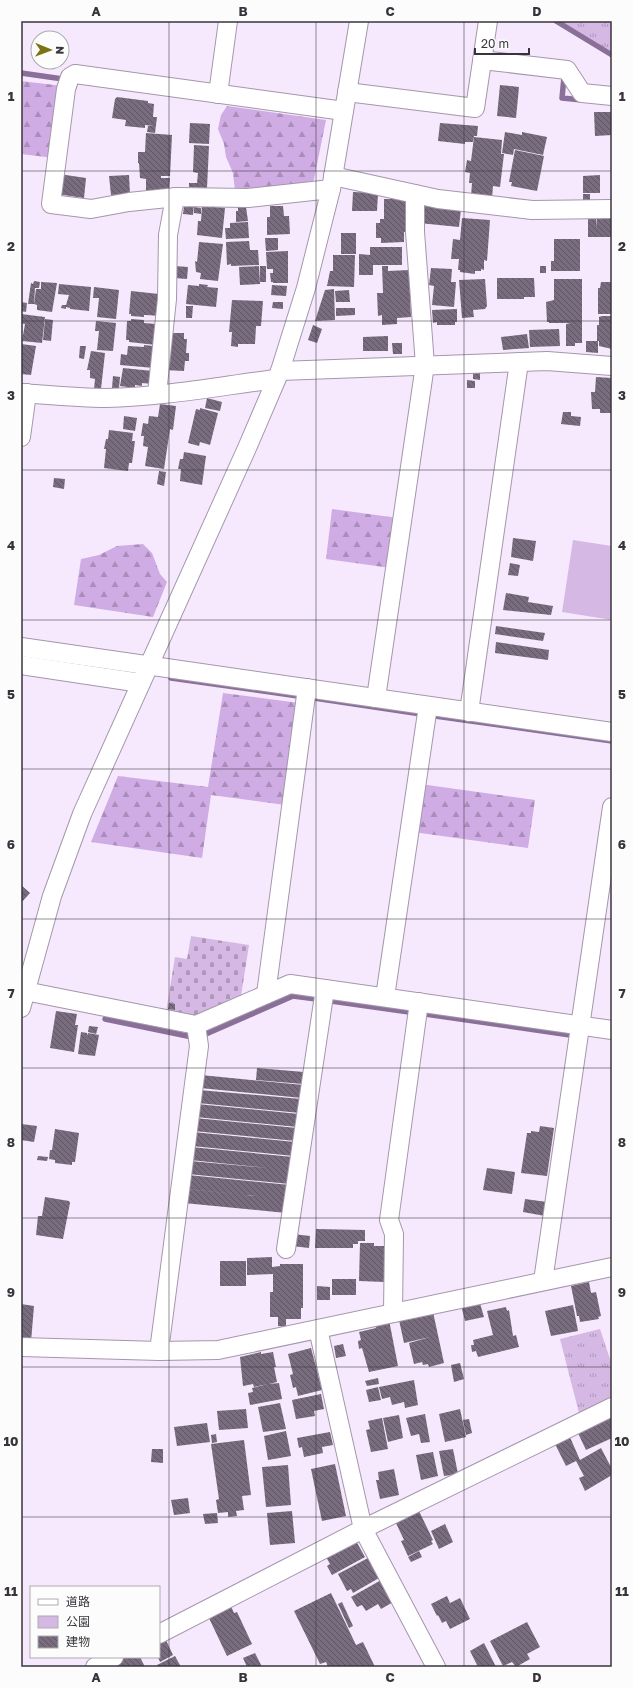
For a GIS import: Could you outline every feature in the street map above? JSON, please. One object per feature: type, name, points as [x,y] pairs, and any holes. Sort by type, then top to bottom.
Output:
[{"type":"street","points":[[218,94],[228,21]]},
{"type":"street","points":[[360,21],[332,182],[306,288],[278,375],[247,448],[82,814],[52,896],[22,995],[196,1025],[290,984],[612,1030]]},
{"type":"street","points":[[347,92],[475,108],[488,21]]},
{"type":"street","points":[[482,60],[567,70],[582,93],[612,96]]},
{"type":"street","points":[[344,111],[75,74],[70,77],[66,89],[51,204],[91,209],[130,202],[175,197],[248,198],[332,182],[415,194],[438,199],[532,210],[612,209]]},
{"type":"street","points":[[376,698],[425,365],[415,232],[415,194]]},
{"type":"street","points":[[157,394],[167,299],[168,235],[175,197]]},
{"type":"street","points":[[21,437],[24,393],[106,398],[157,394],[278,375],[425,365],[547,361],[612,366]]},
{"type":"street","points":[[469,712],[519,362]]},
{"type":"street","points":[[21,647],[612,732]]},
{"type":"street","points":[[21,665],[141,683]]},
{"type":"street","points":[[266,994],[307,688]]},
{"type":"street","points":[[385,997],[428,706]]},
{"type":"street","points":[[543,1281],[612,807]]},
{"type":"street","points":[[286,1249],[325,989]]},
{"type":"street","points":[[393,1313],[394,1234],[389,1220],[418,1002]]},
{"type":"street","points":[[159,1351],[199,1046],[196,1025]]},
{"type":"street","points":[[21,1347],[159,1351],[218,1350],[612,1267]]},
{"type":"street","points":[[318,1329],[363,1529],[436,1667]]},
{"type":"street","points":[[160,1633],[363,1529],[612,1406]]},
{"type":"street","points":[[95,1667],[112,1658]]},
{"type":"green space","points":[[560,21],[612,21],[612,52]]},
{"type":"green space","points":[[21,81],[63,86],[54,158],[21,154]]},
{"type":"green space","points":[[227,106],[326,120],[313,184],[235,191],[233,173],[226,157],[224,144],[218,129],[221,115]]},
{"type":"green space","points":[[332,509],[398,518],[391,568],[326,559]]},
{"type":"green space","points":[[573,540],[612,546],[612,620],[562,612]]},
{"type":"green space","points":[[143,544],[152,553],[160,574],[167,582],[153,617],[74,605],[81,559],[99,555],[117,546]]},
{"type":"green space","points":[[223,693],[299,703],[285,805],[211,795],[202,858],[91,842],[118,776],[208,787]]},
{"type":"green space","points":[[420,784],[535,800],[528,848],[413,832]]},
{"type":"green space","points":[[191,936],[249,945],[241,996],[194,1019],[166,1012],[175,957],[187,959]]},
{"type":"green space","points":[[600,1329],[612,1365],[612,1399],[580,1417],[560,1339]]},
{"type":"building","points":[[500,85],[519,87],[516,118],[497,116]]},
{"type":"building","points":[[117,97],[148,101],[148,103],[154,104],[153,117],[157,117],[155,133],[147,132],[148,126],[153,126],[145,125],[145,128],[125,126],[126,120],[112,118],[115,99]]},
{"type":"building","points":[[594,112],[612,112],[612,135],[595,136]]},
{"type":"building","points":[[190,123],[210,124],[209,144],[189,143]]},
{"type":"building","points":[[440,123],[478,126],[477,136],[474,136],[473,142],[465,142],[465,144],[438,141]]},
{"type":"building","points":[[505,132],[522,135],[522,132],[547,137],[543,155],[514,149],[513,155],[502,153]]},
{"type":"building","points":[[146,133],[172,135],[170,176],[161,176],[161,178],[170,178],[169,191],[146,190],[146,179],[140,178],[138,152],[145,152]]},
{"type":"building","points":[[474,137],[502,140],[501,154],[504,154],[500,187],[493,186],[492,198],[471,196],[472,183],[469,183],[470,173],[465,172],[467,160],[471,161]]},
{"type":"building","points":[[194,145],[209,146],[207,188],[189,187],[189,183],[197,183],[198,173],[193,172]]},
{"type":"building","points":[[515,150],[544,156],[537,191],[511,186],[512,182],[509,182]]},
{"type":"building","points":[[59,174],[86,178],[84,198],[57,194]]},
{"type":"building","points":[[129,175],[130,194],[111,195],[109,176]]},
{"type":"building","points":[[600,175],[600,193],[583,193],[583,176]]},
{"type":"building","points":[[353,192],[378,193],[377,211],[352,211]]},
{"type":"building","points":[[583,194],[590,194],[590,203],[583,204]]},
{"type":"building","points":[[384,199],[407,199],[406,232],[404,232],[404,242],[381,243],[381,238],[376,238],[376,223],[380,223],[380,219],[384,219]]},
{"type":"building","points":[[187,203],[194,204],[193,215],[183,214],[184,206],[187,207]]},
{"type":"building","points":[[421,205],[461,209],[459,227],[419,223]]},
{"type":"building","points":[[202,206],[225,208],[222,238],[197,235],[198,221],[201,221]]},
{"type":"building","points":[[270,206],[283,206],[284,216],[289,216],[290,234],[267,235],[267,217],[270,217]]},
{"type":"building","points":[[194,207],[201,208],[201,214],[194,213]]},
{"type":"building","points":[[238,207],[246,207],[248,221],[236,222],[236,211],[238,211]]},
{"type":"building","points":[[588,216],[596,216],[597,228],[597,216],[612,216],[612,237],[588,237]]},
{"type":"building","points":[[462,218],[490,220],[487,261],[484,260],[484,270],[481,269],[481,271],[475,271],[475,274],[460,272],[460,270],[458,270],[459,259],[451,259],[453,239],[460,240]]},
{"type":"building","points":[[248,222],[249,238],[226,239],[225,228],[230,228],[230,223]]},
{"type":"building","points":[[341,233],[356,233],[356,254],[341,254]]},
{"type":"building","points":[[265,238],[278,238],[278,250],[266,251]]},
{"type":"building","points":[[554,239],[580,239],[580,271],[551,271],[551,261],[554,261]]},
{"type":"building","points":[[249,241],[250,250],[258,250],[259,265],[227,265],[226,242]]},
{"type":"building","points":[[199,242],[223,244],[218,281],[200,279],[201,273],[196,272],[195,261],[197,262]]},
{"type":"building","points":[[370,247],[402,247],[402,265],[373,265],[373,275],[359,275],[359,254],[370,255]]},
{"type":"building","points":[[288,251],[288,283],[271,282],[270,273],[273,273],[273,269],[267,269],[266,252]]},
{"type":"building","points":[[333,255],[355,255],[354,287],[327,286],[330,271],[333,271]]},
{"type":"building","points":[[175,266],[188,267],[187,279],[174,278]]},
{"type":"building","points":[[259,266],[260,284],[240,285],[239,267]]},
{"type":"building","points":[[260,266],[266,266],[266,282],[260,282]]},
{"type":"building","points":[[382,266],[388,266],[388,271],[409,270],[411,317],[397,318],[397,324],[382,325],[382,315],[378,316],[377,293],[383,293]]},
{"type":"building","points":[[540,266],[546,266],[546,273],[540,273]]},
{"type":"building","points":[[431,268],[452,269],[451,282],[456,282],[454,307],[432,305],[434,286],[429,285]]},
{"type":"building","points":[[497,278],[534,278],[535,297],[524,297],[524,299],[497,299]]},
{"type":"building","points":[[485,279],[487,306],[485,309],[473,310],[474,317],[462,318],[459,280]]},
{"type":"building","points":[[554,279],[582,279],[582,343],[575,343],[575,346],[566,346],[566,324],[571,323],[547,322],[546,302],[554,300]]},
{"type":"building","points":[[34,281],[40,282],[39,288],[35,288],[34,304],[28,304],[31,283],[33,284]]},
{"type":"building","points":[[41,282],[57,283],[52,312],[37,310],[37,305],[34,304],[36,289],[41,289]]},
{"type":"building","points":[[601,282],[612,282],[612,314],[598,314],[598,288],[600,288]]},
{"type":"building","points":[[59,284],[91,287],[89,311],[70,309],[66,307],[66,309],[61,308],[62,305],[66,305],[69,295],[58,294]]},
{"type":"building","points":[[199,284],[208,285],[207,287],[218,288],[216,307],[186,304],[188,285],[199,286]]},
{"type":"building","points":[[272,285],[287,286],[286,296],[271,295]]},
{"type":"building","points":[[94,287],[119,290],[116,319],[97,317],[99,298],[93,298]]},
{"type":"building","points":[[334,289],[335,320],[315,321],[325,290]]},
{"type":"building","points":[[349,290],[350,302],[336,302],[335,291]]},
{"type":"building","points":[[131,291],[159,294],[161,316],[131,316],[131,314],[129,314]]},
{"type":"building","points":[[232,300],[263,301],[261,326],[256,326],[255,344],[238,344],[238,347],[231,346],[232,332],[229,332]]},
{"type":"building","points":[[21,302],[27,303],[26,312],[21,311]]},
{"type":"building","points":[[273,302],[283,302],[283,309],[272,308]]},
{"type":"building","points":[[186,306],[193,306],[192,318],[186,318]]},
{"type":"building","points":[[336,308],[355,308],[355,315],[336,316]]},
{"type":"building","points":[[457,309],[457,322],[455,322],[455,325],[437,325],[437,322],[433,323],[432,310]]},
{"type":"building","points":[[21,314],[45,317],[42,343],[22,341],[25,324],[21,323]]},
{"type":"building","points":[[612,316],[612,349],[599,346],[599,341],[597,341],[597,325],[599,325],[599,317]]},
{"type":"building","points":[[45,319],[53,320],[51,341],[43,340]]},
{"type":"building","points":[[131,319],[144,320],[144,323],[156,324],[156,345],[129,342],[129,340],[126,340],[127,321],[131,321]]},
{"type":"building","points":[[96,321],[116,323],[113,351],[97,350],[99,331],[95,331]]},
{"type":"building","points":[[313,325],[322,329],[317,343],[308,340]]},
{"type":"building","points":[[559,329],[560,346],[530,347],[529,330]]},
{"type":"building","points":[[169,333],[184,333],[184,339],[187,339],[186,353],[189,353],[189,361],[185,361],[184,371],[164,370]]},
{"type":"building","points":[[527,334],[529,348],[503,350],[501,337]]},
{"type":"building","points":[[388,336],[388,351],[363,351],[363,337]]},
{"type":"building","points":[[586,341],[598,341],[598,353],[586,352]]},
{"type":"building","points":[[392,343],[402,343],[402,354],[393,354]]},
{"type":"building","points":[[21,344],[36,346],[31,375],[21,374]]},
{"type":"building","points":[[144,345],[153,346],[154,368],[120,365],[121,354],[127,355],[128,346],[144,347]]},
{"type":"building","points":[[80,346],[86,346],[84,359],[79,358]]},
{"type":"building","points":[[91,351],[105,353],[101,389],[94,389],[95,379],[90,378],[90,370],[87,370]]},
{"type":"building","points":[[123,368],[153,371],[152,384],[142,383],[142,386],[135,385],[135,388],[120,386]]},
{"type":"building","points":[[473,372],[480,372],[480,380],[473,379]]},
{"type":"building","points":[[113,376],[120,377],[119,388],[112,388]]},
{"type":"building","points":[[596,377],[612,378],[612,413],[600,413],[600,409],[592,409],[591,392],[595,392]]},
{"type":"building","points":[[467,380],[475,381],[475,388],[467,388]]},
{"type":"building","points":[[207,398],[222,402],[220,411],[205,408]]},
{"type":"building","points":[[160,404],[176,406],[173,430],[170,429],[164,469],[145,466],[148,447],[143,446],[144,436],[141,436],[143,423],[148,424],[149,416],[158,417]]},
{"type":"building","points":[[200,408],[218,413],[210,445],[200,442],[199,446],[188,443],[196,409],[200,410]]},
{"type":"building","points":[[563,412],[571,412],[571,416],[581,417],[580,426],[561,424]]},
{"type":"building","points":[[124,416],[137,418],[135,431],[123,429]]},
{"type":"building","points":[[109,430],[133,433],[132,441],[135,441],[132,463],[129,463],[128,471],[104,468],[106,449],[104,449],[106,439],[108,439]]},
{"type":"building","points":[[184,452],[206,456],[202,485],[180,481],[181,469],[178,469],[180,459],[183,459]]},
{"type":"building","points":[[159,471],[166,472],[164,486],[157,484]]},
{"type":"building","points":[[54,478],[65,479],[64,489],[53,487]]},
{"type":"building","points":[[513,538],[536,541],[533,561],[511,557]]},
{"type":"building","points":[[510,563],[520,565],[518,576],[508,575]]},
{"type":"building","points":[[506,593],[529,597],[528,602],[553,606],[551,615],[503,610]]},
{"type":"building","points":[[496,626],[545,633],[543,641],[495,634]]},
{"type":"building","points":[[496,642],[549,650],[548,660],[495,653]]},
{"type":"building","points":[[21,885],[30,893],[21,903]]},
{"type":"building","points":[[169,1003],[175,1004],[175,1010],[168,1009]]},
{"type":"building","points":[[56,1011],[77,1014],[75,1025],[78,1025],[74,1052],[50,1048]]},
{"type":"building","points":[[89,1026],[98,1027],[96,1034],[88,1032]]},
{"type":"building","points":[[81,1032],[87,1033],[87,1036],[88,1033],[99,1035],[95,1056],[78,1054]]},
{"type":"building","points":[[257,1068],[304,1072],[303,1084],[256,1080]]},
{"type":"building","points":[[201,1075],[303,1085],[302,1098],[200,1088]]},
{"type":"building","points":[[199,1090],[301,1099],[300,1113],[198,1103]]},
{"type":"building","points":[[197,1104],[299,1114],[298,1127],[196,1117]]},
{"type":"building","points":[[195,1118],[297,1128],[296,1141],[194,1131]]},
{"type":"building","points":[[21,1124],[37,1126],[34,1142],[21,1140]]},
{"type":"building","points":[[540,1126],[554,1128],[547,1176],[521,1173],[527,1133],[531,1133],[531,1131],[539,1132]]},
{"type":"building","points":[[55,1129],[79,1133],[75,1162],[72,1162],[72,1165],[55,1163],[55,1160],[49,1159]]},
{"type":"building","points":[[193,1132],[295,1142],[294,1156],[192,1146]]},
{"type":"building","points":[[191,1147],[293,1157],[290,1184],[188,1174],[190,1161],[268,1168],[190,1160]]},
{"type":"building","points":[[38,1156],[48,1157],[47,1161],[37,1160]]},
{"type":"building","points":[[487,1168],[515,1172],[512,1194],[483,1190]]},
{"type":"building","points":[[188,1175],[290,1185],[286,1213],[184,1203],[185,1189],[275,1198],[186,1189]]},
{"type":"building","points":[[45,1197],[69,1201],[70,1203],[63,1239],[36,1235],[38,1216],[42,1216]]},
{"type":"building","points":[[525,1199],[547,1202],[545,1216],[523,1212]]},
{"type":"building","points":[[316,1229],[365,1230],[365,1241],[358,1241],[358,1244],[353,1244],[353,1248],[315,1248]]},
{"type":"building","points":[[293,1234],[310,1236],[309,1248],[292,1246]]},
{"type":"building","points":[[360,1243],[374,1243],[374,1246],[386,1246],[385,1282],[359,1281]]},
{"type":"building","points":[[272,1257],[272,1267],[280,1266],[280,1264],[303,1264],[303,1308],[301,1308],[301,1319],[286,1319],[286,1327],[278,1326],[278,1317],[270,1317],[270,1292],[273,1292],[273,1274],[247,1275],[247,1258]]},
{"type":"building","points":[[220,1261],[246,1261],[246,1286],[220,1286]]},
{"type":"building","points":[[332,1279],[356,1279],[356,1295],[332,1295]]},
{"type":"building","points":[[589,1282],[591,1293],[596,1292],[601,1316],[598,1317],[599,1319],[580,1322],[579,1316],[577,1316],[571,1286]]},
{"type":"building","points":[[317,1286],[330,1287],[330,1300],[317,1300]]},
{"type":"building","points":[[479,1300],[484,1317],[465,1321],[461,1305]]},
{"type":"building","points":[[21,1304],[34,1306],[31,1342],[21,1341]]},
{"type":"building","points":[[573,1305],[578,1331],[551,1336],[545,1311]]},
{"type":"building","points":[[506,1307],[507,1311],[509,1310],[513,1336],[516,1335],[519,1347],[478,1357],[476,1351],[472,1352],[471,1345],[474,1345],[473,1340],[493,1335],[487,1311]]},
{"type":"building","points":[[433,1312],[444,1363],[429,1367],[428,1364],[423,1365],[422,1362],[414,1364],[409,1343],[430,1337],[404,1343],[399,1320]]},
{"type":"building","points":[[389,1320],[398,1366],[369,1372],[362,1348],[359,1349],[358,1341],[361,1340],[359,1332],[376,1328],[375,1323]]},
{"type":"building","points":[[343,1344],[346,1356],[336,1358],[334,1346]]},
{"type":"building","points":[[311,1348],[322,1390],[298,1396],[296,1387],[293,1388],[290,1375],[293,1374],[288,1354]]},
{"type":"building","points":[[261,1352],[261,1354],[273,1352],[277,1382],[269,1384],[279,1383],[282,1399],[250,1405],[248,1393],[253,1392],[252,1388],[268,1384],[254,1387],[253,1384],[243,1386],[240,1357]]},
{"type":"building","points":[[460,1363],[464,1379],[454,1382],[451,1365]]},
{"type":"building","points":[[378,1378],[379,1384],[367,1386],[365,1381]]},
{"type":"building","points":[[414,1380],[418,1405],[405,1408],[404,1402],[392,1405],[390,1397],[382,1399],[379,1387]]},
{"type":"building","points":[[378,1387],[381,1400],[369,1402],[366,1390]]},
{"type":"building","points":[[321,1394],[324,1409],[314,1411],[315,1416],[296,1419],[292,1400]]},
{"type":"building","points":[[280,1403],[286,1429],[263,1432],[258,1407]]},
{"type":"building","points":[[246,1409],[248,1428],[219,1430],[217,1411]]},
{"type":"building","points":[[460,1409],[466,1437],[445,1442],[439,1414]]},
{"type":"building","points":[[425,1414],[430,1442],[421,1443],[419,1434],[411,1436],[406,1418]]},
{"type":"building","points":[[612,1414],[612,1438],[586,1450],[577,1431]]},
{"type":"building","points":[[399,1415],[403,1438],[388,1442],[383,1418]]},
{"type":"building","points":[[382,1418],[388,1449],[371,1452],[366,1430],[370,1429],[368,1421]]},
{"type":"building","points":[[469,1419],[472,1433],[466,1435],[463,1420]]},
{"type":"building","points":[[207,1423],[210,1442],[177,1446],[174,1427]]},
{"type":"building","points":[[286,1431],[291,1456],[268,1460],[264,1436]]},
{"type":"building","points":[[330,1432],[333,1445],[322,1447],[323,1453],[304,1457],[302,1447],[299,1448],[297,1438]]},
{"type":"building","points":[[216,1434],[217,1442],[212,1443],[211,1435]]},
{"type":"building","points":[[569,1435],[580,1460],[601,1448],[612,1469],[612,1475],[585,1491],[579,1478],[584,1476],[576,1461],[566,1466],[554,1442]]},
{"type":"building","points":[[244,1440],[251,1495],[242,1496],[244,1510],[236,1511],[237,1516],[228,1517],[228,1512],[218,1513],[216,1500],[219,1499],[211,1444]]},
{"type":"building","points":[[152,1449],[163,1449],[163,1463],[151,1462]]},
{"type":"building","points":[[453,1449],[458,1474],[444,1476],[439,1451]]},
{"type":"building","points":[[433,1452],[438,1476],[421,1480],[416,1455]]},
{"type":"building","points":[[335,1464],[346,1516],[322,1521],[311,1469]]},
{"type":"building","points":[[288,1465],[291,1505],[266,1507],[262,1467]]},
{"type":"building","points":[[394,1469],[399,1495],[380,1499],[376,1480],[379,1480],[378,1472]]},
{"type":"building","points":[[188,1498],[190,1513],[174,1515],[171,1500]]},
{"type":"building","points":[[418,1509],[433,1540],[431,1541],[433,1544],[408,1556],[401,1541],[404,1540],[395,1521]]},
{"type":"building","points":[[292,1511],[295,1543],[270,1545],[267,1513]]},
{"type":"building","points":[[217,1513],[218,1523],[205,1524],[203,1514]]},
{"type":"building","points":[[445,1524],[453,1542],[439,1549],[431,1531]]},
{"type":"building","points":[[356,1541],[365,1557],[332,1575],[327,1566],[330,1564],[326,1557]]},
{"type":"building","points":[[419,1551],[422,1557],[411,1562],[408,1557]]},
{"type":"building","points":[[368,1558],[379,1578],[353,1593],[351,1589],[347,1591],[338,1574]]},
{"type":"building","points":[[383,1579],[395,1601],[381,1609],[378,1604],[366,1611],[362,1605],[357,1607],[351,1597]]},
{"type":"building","points":[[331,1593],[356,1645],[363,1642],[375,1667],[328,1667],[326,1662],[320,1664],[294,1611]]},
{"type":"building","points":[[447,1596],[450,1603],[460,1598],[470,1619],[450,1629],[446,1621],[442,1623],[431,1604]]},
{"type":"building","points":[[342,1602],[353,1626],[349,1628],[338,1604]]},
{"type":"building","points":[[230,1604],[234,1613],[237,1612],[252,1644],[227,1656],[208,1616]]},
{"type":"building","points":[[527,1622],[540,1647],[527,1654],[530,1659],[516,1667],[512,1662],[503,1666],[490,1641]]},
{"type":"building","points":[[164,1636],[173,1655],[160,1662],[158,1658],[160,1658],[160,1638]]},
{"type":"building","points":[[484,1643],[496,1667],[478,1667],[470,1651]]},
{"type":"building","points":[[255,1653],[262,1667],[247,1667],[243,1658]]},
{"type":"building","points":[[175,1656],[181,1667],[158,1667],[157,1665]]},
{"type":"building","points":[[123,1658],[140,1658],[145,1667],[115,1667],[113,1663]]},
{"type":"waterway","points":[[556,21],[612,55]]},
{"type":"waterway","points":[[21,73],[63,79]]},
{"type":"waterway","points":[[564,77],[562,98],[582,100]]},
{"type":"waterway","points":[[92,667],[122,671]]},
{"type":"waterway","points":[[171,678],[298,696]]},
{"type":"waterway","points":[[314,698],[421,714]]},
{"type":"waterway","points":[[435,716],[612,741]]},
{"type":"waterway","points":[[206,1034],[293,996],[316,999]]},
{"type":"waterway","points":[[331,1001],[409,1012]]},
{"type":"waterway","points":[[425,1014],[570,1035]]},
{"type":"waterway","points":[[105,1019],[192,1037]]}]
